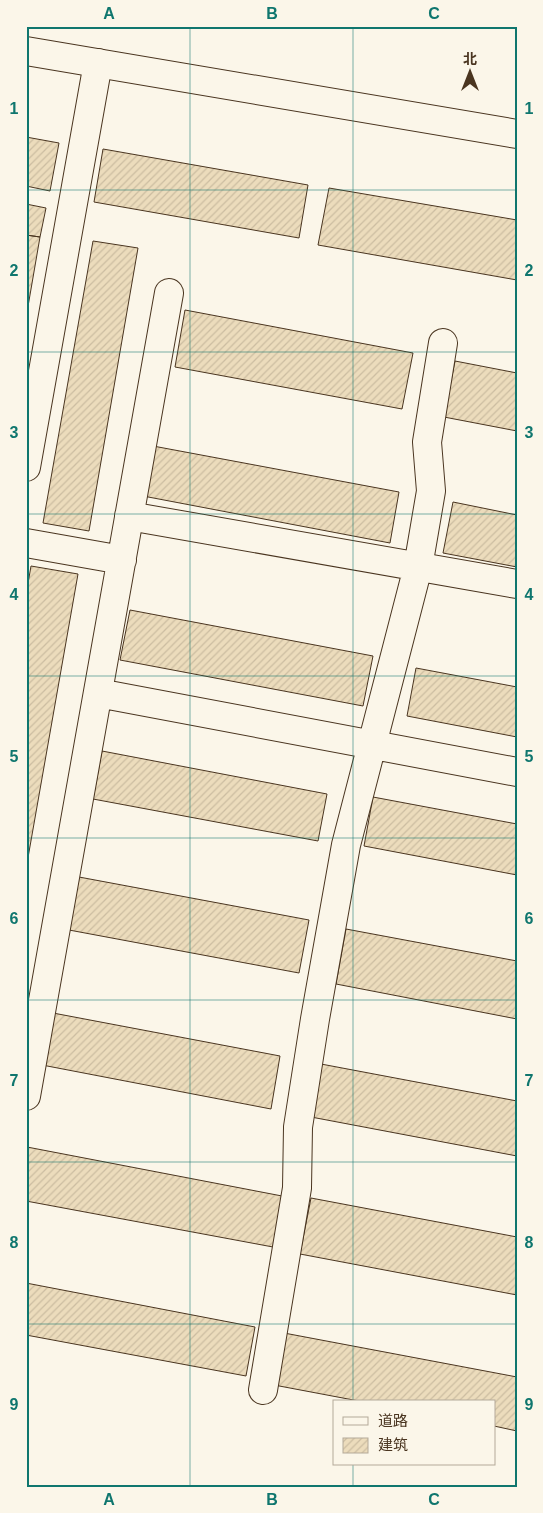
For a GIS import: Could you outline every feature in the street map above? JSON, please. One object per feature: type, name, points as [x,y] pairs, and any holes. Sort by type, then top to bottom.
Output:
[{"type":"main road","points":[[26,51],[517,134]]},
{"type":"main road","points":[[26,466],[98,63]]},
{"type":"main road","points":[[26,1096],[169,293]]},
{"type":"main road","points":[[263,1390],[296,1188],[298,1127],[315,1018],[346,845],[418,567],[431,491],[427,442],[443,343]]},
{"type":"main road","points":[[129,516],[517,584]]},
{"type":"main road","points":[[26,544],[122,560]]},
{"type":"main road","points":[[98,694],[517,772]]},
{"type":"building","points":[[26,137],[59,143],[50,191],[26,186]]},
{"type":"building","points":[[103,149],[308,185],[299,238],[94,202]]},
{"type":"building","points":[[329,188],[517,220],[517,280],[318,245]]},
{"type":"building","points":[[26,204],[46,208],[40,237],[26,235]]},
{"type":"building","points":[[26,235],[40,237],[26,318]]},
{"type":"building","points":[[93,241],[138,248],[89,531],[43,523]]},
{"type":"building","points":[[185,310],[413,353],[402,409],[175,367]]},
{"type":"building","points":[[455,361],[517,373],[517,431],[444,417]]},
{"type":"building","points":[[153,446],[399,492],[390,543],[143,496]]},
{"type":"building","points":[[453,502],[517,515],[517,567],[443,553]]},
{"type":"building","points":[[31,566],[78,574],[26,869],[26,595]]},
{"type":"building","points":[[130,610],[373,656],[363,706],[120,660]]},
{"type":"building","points":[[416,668],[517,687],[517,737],[407,716]]},
{"type":"building","points":[[102,751],[327,794],[318,841],[93,799]]},
{"type":"building","points":[[373,797],[517,824],[517,875],[364,846]]},
{"type":"building","points":[[79,877],[309,920],[299,973],[69,930]]},
{"type":"building","points":[[346,929],[517,961],[517,1019],[336,984]]},
{"type":"building","points":[[53,1013],[280,1056],[271,1109],[42,1065]]},
{"type":"building","points":[[321,1064],[517,1101],[517,1156],[311,1117]]},
{"type":"building","points":[[27,1147],[282,1196],[273,1247],[26,1201]]},
{"type":"building","points":[[311,1198],[517,1237],[517,1295],[300,1254]]},
{"type":"building","points":[[26,1283],[255,1327],[246,1376],[26,1335]]},
{"type":"building","points":[[284,1333],[517,1377],[517,1431],[496,1426],[496,1400],[353,1400],[274,1385]]}]
